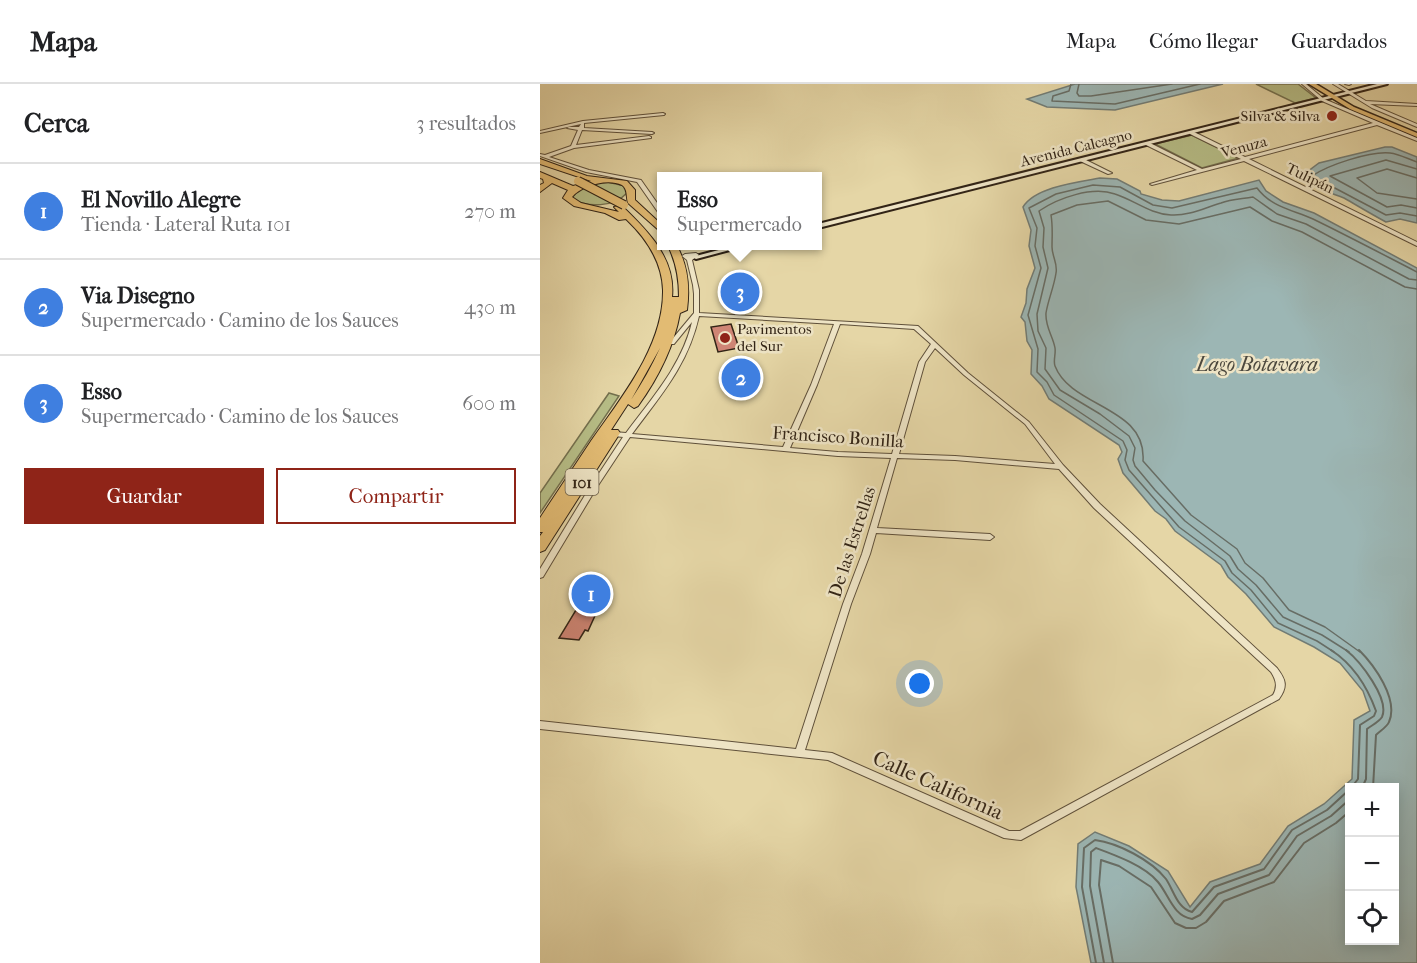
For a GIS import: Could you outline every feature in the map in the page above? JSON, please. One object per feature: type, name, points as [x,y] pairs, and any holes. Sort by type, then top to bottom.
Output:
[{"type":"highway","points":[[542,158],[578,176],[603,181]]},
{"type":"highway","name":"101","points":[[540,166],[621,206],[641,219],[657,239]]},
{"type":"highway","points":[[542,174],[574,184],[620,179],[629,186],[631,201],[657,225]]},
{"type":"highway","points":[[540,189],[548,184],[542,174]]},
{"type":"highway","points":[[574,184],[568,195],[570,202],[613,212],[636,231],[648,249],[659,281],[658,325],[662,330]]},
{"type":"highway","points":[[591,206],[615,202],[630,193]]},
{"type":"highway","name":"101","points":[[540,528],[642,374],[653,355],[662,330],[668,302],[667,280],[662,261],[642,229],[621,206]]},
{"type":"highway","name":"101","points":[[540,547],[648,384],[668,346],[674,325],[676,301],[674,275],[664,250]]},
{"type":"highway","points":[[668,346],[678,325],[685,293],[682,270],[674,250]]},
{"type":"main road","points":[[1312,84],[1344,94]]},
{"type":"main road","points":[[1321,84],[1417,130]]},
{"type":"street","points":[[1304,84],[1323,100],[1417,140]]},
{"type":"street","points":[[1335,84],[1344,94],[1417,130]]},
{"type":"street","points":[[1344,94],[1348,84]]},
{"type":"street","name":"Avenida Calcagno","points":[[822,225],[1384,84]]},
{"type":"street","name":"Avenida Calcagno","points":[[1344,94],[1395,84]]},
{"type":"street","points":[[1363,102],[1417,105]]},
{"type":"street","points":[[540,132],[584,122],[663,114]]},
{"type":"street","points":[[573,147],[584,122]]},
{"type":"street","name":"Venuza","points":[[1152,184],[1378,123]]},
{"type":"street","points":[[542,158],[573,147],[654,135],[558,127]]},
{"type":"street","name":"Tulipán","points":[[1192,133],[1417,244]]},
{"type":"street","points":[[1148,144],[1202,171]]},
{"type":"street","points":[[542,158],[620,179],[639,181],[657,207]]},
{"type":"street","points":[[1082,160],[1110,173]]},
{"type":"street","points":[[540,575],[628,435],[653,404],[672,375],[688,343],[697,296],[693,255],[720,250]]},
{"type":"street","points":[[668,346],[695,314]]},
{"type":"street","points":[[695,314],[916,327],[966,374],[1027,423],[1061,467]]},
{"type":"street","points":[[786,449],[837,324]]},
{"type":"street","name":"De las Estrellas","points":[[801,752],[847,604],[873,530],[922,362],[934,344]]},
{"type":"street","name":"Francisco Bonilla","points":[[614,434],[786,449],[1061,467]]},
{"type":"street","name":"Calle California","points":[[540,725],[829,756],[1008,835],[1021,836],[1276,698],[1282,684],[1274,670],[1097,506],[1061,467]]},
{"type":"street","points":[[873,530],[990,537]]},
{"type":"green space","points":[[1256,84],[1298,84],[1316,98],[1295,103]]},
{"type":"green space","points":[[1192,135],[1239,158],[1202,168],[1155,144]]},
{"type":"green space","points":[[607,182],[625,186],[627,193],[622,198],[601,205],[586,204],[572,199],[573,192],[591,184]]},
{"type":"green space","points":[[609,393],[619,396],[540,513],[540,493]]},
{"type":"water","points":[[1075,84],[1223,84],[1115,110],[1047,107],[1027,99]]},
{"type":"water","points":[[1392,147],[1417,157],[1417,223],[1400,219],[1386,222],[1344,198],[1316,187],[1303,175],[1319,163]]},
{"type":"water","name":"Lago Botavara","points":[[1100,178],[1117,179],[1140,191],[1141,194],[1162,200],[1179,201],[1259,180],[1266,191],[1283,202],[1314,213],[1417,268],[1417,963],[1091,963],[1076,887],[1078,844],[1095,832],[1129,846],[1168,871],[1190,907],[1210,882],[1260,864],[1288,826],[1324,804],[1345,785],[1345,945],[1399,945],[1399,783],[1348,783],[1352,779],[1354,720],[1370,711],[1363,691],[1340,663],[1274,627],[1228,577],[1221,565],[1175,531],[1166,519],[1155,511],[1123,473],[1118,459],[1122,452],[1119,445],[1049,399],[1042,386],[1031,374],[1032,350],[1027,341],[1025,322],[1021,317],[1026,303],[1027,289],[1035,268],[1029,246],[1031,230],[1023,207],[1029,200],[1047,190]]},
{"type":"building","name":"Pavimentos del Sur","points":[[731,324],[739,348],[718,352],[711,327]]},
{"type":"building","points":[[579,605],[599,607],[588,631],[585,630],[579,640],[559,638]]},
{"type":"place","name":"Silva & Silva","points":[[1332,116]]},
{"type":"place","name":"Esso","points":[[740,292]]},
{"type":"place","name":"Pavimentos del Sur","points":[[725,338]]},
{"type":"place","name":"Via Disegno","points":[[741,378]]},
{"type":"place","name":"El Novillo Alegre","points":[[591,594]]}]
